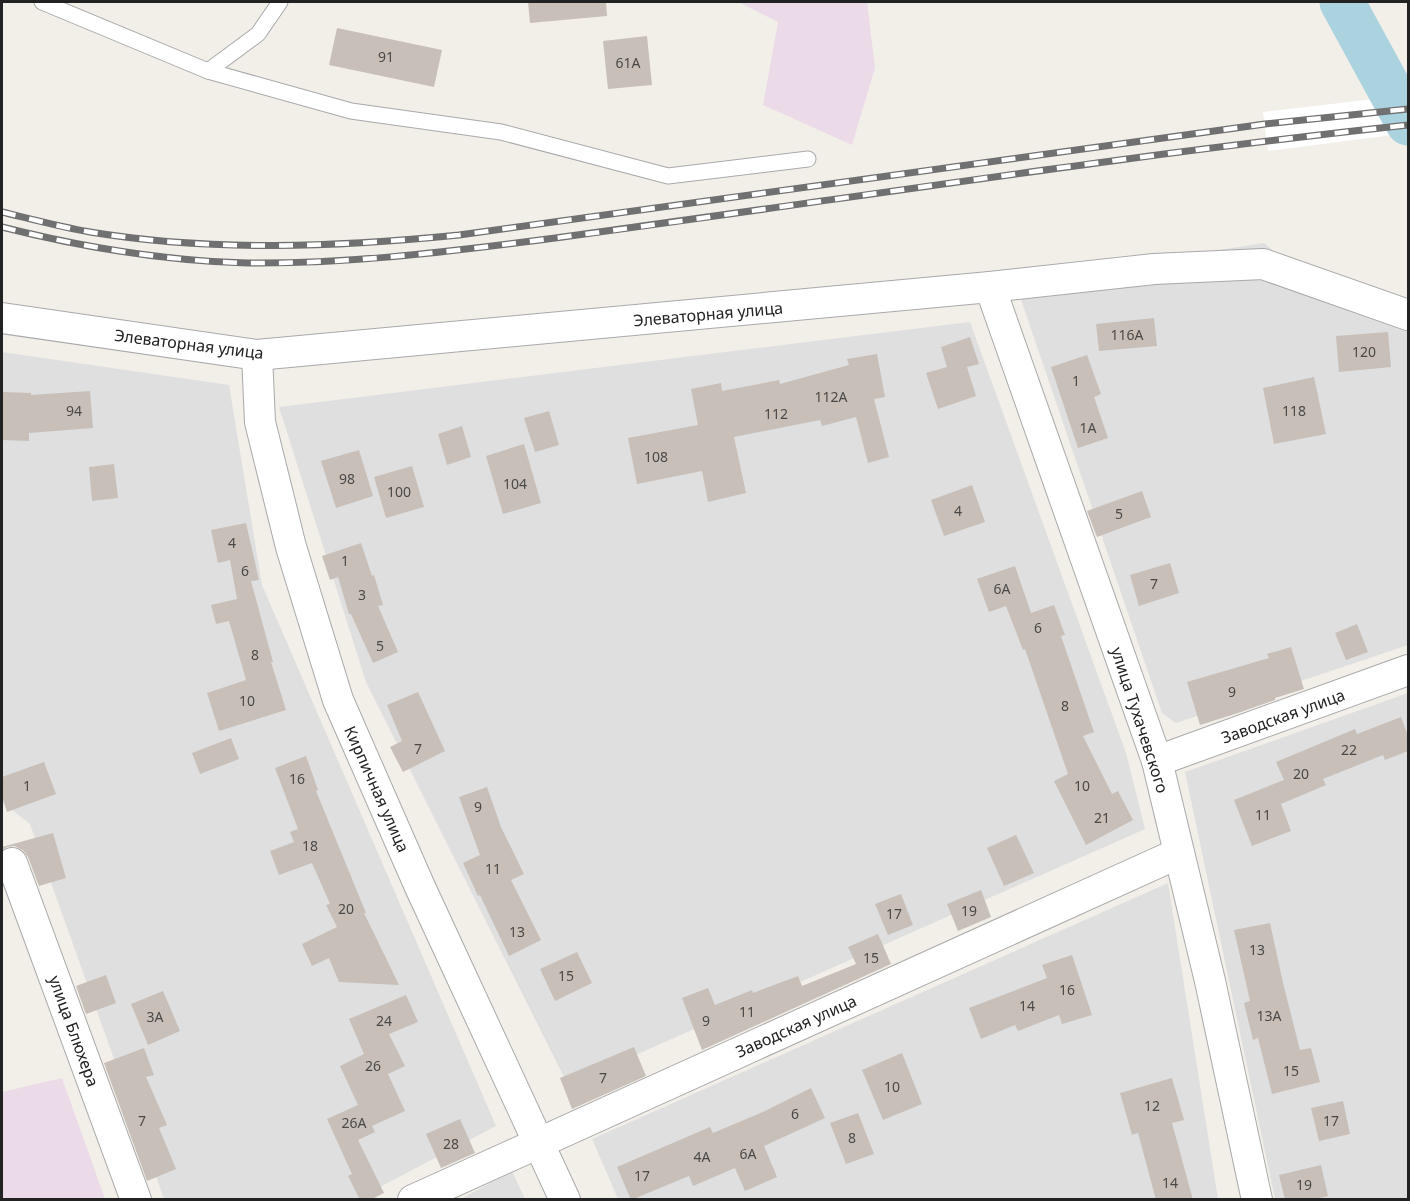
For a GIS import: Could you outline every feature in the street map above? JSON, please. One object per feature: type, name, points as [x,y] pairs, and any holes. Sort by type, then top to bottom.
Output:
[{"type":"street","name":"Элеваторная улица","points":[[2,318],[257,356],[990,287],[1154,269],[1263,264],[1408,315]]},
{"type":"street","name":"улица Тухачевского","points":[[990,287],[1157,761],[1210,981],[1257,1200]]},
{"type":"street","name":"Кирпичная улица","points":[[257,356],[260,422],[291,547],[338,700],[420,887],[565,1200]]},
{"type":"street","name":"Заводская улица","points":[[1157,761],[1408,670]]},
{"type":"street","name":"Заводская улица","points":[[413,1200],[1179,853]]},
{"type":"street","name":"улица Блюхера","points":[[12,863],[136,1200]]},
{"type":"lane","points":[[42,2],[208,71],[351,111],[501,132],[669,176],[808,159]]},
{"type":"lane","points":[[208,71],[258,34],[280,2]]},
{"type":"shaded area","points":[[738,2],[867,2],[875,68],[852,145],[763,105],[778,22]]},
{"type":"shaded area","points":[[1264,243],[1329,296],[1408,314],[1408,645],[1176,723],[1162,713],[1015,282]]},
{"type":"shaded area","points":[[970,322],[1126,753],[1145,829],[568,1085],[366,682],[279,407]]},
{"type":"shaded area","points":[[2,352],[229,385],[262,585],[496,1126],[357,1199],[164,1199],[30,824],[2,802]]},
{"type":"shaded area","points":[[1408,693],[1408,1199],[1275,1199],[1185,772]]},
{"type":"shaded area","points":[[1168,883],[1218,1199],[618,1199],[592,1139]]},
{"type":"shaded area","points":[[62,1078],[105,1199],[2,1199],[2,1092]]},
{"type":"shaded area","points":[[512,1171],[525,1199],[459,1200]]},
{"type":"pier","points":[[1408,95],[1408,133],[1268,151],[1263,112]]},
{"type":"building","points":[[528,2],[606,2],[607,16],[530,23]]},
{"type":"building","points":[[337,28],[442,50],[434,87],[329,65]]},
{"type":"building","points":[[647,36],[652,85],[608,89],[603,41]]},
{"type":"building","points":[[1154,318],[1157,346],[1099,351],[1096,324]]},
{"type":"building","points":[[1388,332],[1391,367],[1339,372],[1336,336]]},
{"type":"building","points":[[970,337],[979,364],[967,367],[976,396],[938,409],[926,373],[947,367],[941,347]]},
{"type":"building","points":[[877,354],[885,397],[874,399],[889,457],[868,463],[856,417],[822,426],[820,420],[734,437],[746,493],[708,502],[702,471],[637,484],[628,438],[698,425],[691,389],[721,383],[722,391],[779,380],[780,384],[849,365],[847,359]]},
{"type":"building","points":[[1087,355],[1101,394],[1094,397],[1108,438],[1078,448],[1051,367]]},
{"type":"building","points":[[1314,377],[1326,434],[1274,444],[1263,388]]},
{"type":"building","points":[[90,391],[93,428],[29,433],[29,441],[2,440],[2,392],[31,393],[31,395]]},
{"type":"building","points":[[549,411],[559,445],[535,452],[524,418]]},
{"type":"building","points":[[462,426],[471,457],[447,465],[438,434]]},
{"type":"building","points":[[524,444],[541,503],[503,514],[486,456]]},
{"type":"building","points":[[359,450],[373,496],[336,508],[321,461]]},
{"type":"building","points":[[114,464],[118,498],[92,501],[89,467]]},
{"type":"building","points":[[412,466],[424,507],[386,518],[374,477]]},
{"type":"building","points":[[972,485],[985,522],[944,536],[931,500]]},
{"type":"building","points":[[1142,491],[1151,517],[1097,537],[1087,511]]},
{"type":"building","points":[[246,523],[259,580],[251,581],[273,662],[271,662],[286,710],[219,731],[207,693],[246,680],[229,621],[216,624],[211,605],[237,599],[230,560],[218,563],[211,530]]},
{"type":"building","points":[[361,543],[383,605],[378,606],[398,652],[373,663],[349,614],[338,577],[330,580],[322,556]]},
{"type":"building","points":[[1170,563],[1179,593],[1139,606],[1130,575]]},
{"type":"building","points":[[1015,566],[1031,613],[1054,605],[1065,635],[1061,636],[1094,732],[1083,736],[1112,794],[1118,791],[1133,820],[1086,845],[1054,781],[1068,774],[1025,649],[1023,650],[1006,606],[989,612],[977,579]]},
{"type":"building","points":[[1357,624],[1368,652],[1346,660],[1335,633]]},
{"type":"building","points":[[1291,647],[1304,689],[1200,725],[1187,682],[1269,658],[1267,654]]},
{"type":"building","points":[[418,692],[445,751],[403,772],[390,747],[402,741],[387,705]]},
{"type":"building","points":[[1401,717],[1408,736],[1408,751],[1385,760],[1383,755],[1323,779],[1326,785],[1281,804],[1291,831],[1252,846],[1234,800],[1284,780],[1276,762],[1355,729],[1357,734]]},
{"type":"building","points":[[231,738],[239,759],[200,774],[192,753]]},
{"type":"building","points":[[306,756],[318,790],[316,791],[366,913],[364,913],[399,985],[339,982],[329,958],[312,966],[302,944],[337,927],[326,905],[330,904],[312,863],[279,875],[270,851],[294,842],[290,832],[298,829],[275,768]]},
{"type":"building","points":[[44,762],[56,794],[7,812],[2,796],[2,777]]},
{"type":"building","points":[[487,787],[501,827],[524,874],[511,880],[541,940],[509,956],[463,863],[480,855],[459,797]]},
{"type":"building","points":[[53,833],[66,878],[39,886],[23,850],[14,846],[2,850],[2,847]]},
{"type":"building","points":[[1016,835],[1034,873],[1004,886],[987,848]]},
{"type":"building","points":[[981,890],[991,917],[958,931],[947,904]]},
{"type":"building","points":[[901,894],[913,925],[888,935],[875,904]]},
{"type":"building","points":[[1270,923],[1300,1050],[1311,1048],[1320,1082],[1272,1094],[1258,1038],[1253,1040],[1244,1003],[1250,1001],[1234,930]]},
{"type":"building","points":[[878,934],[891,964],[702,1050],[682,998],[708,988],[715,1005],[752,990],[753,993],[798,976],[802,986],[856,964],[848,947]]},
{"type":"building","points":[[577,952],[592,983],[555,1001],[540,969]]},
{"type":"building","points":[[1072,955],[1092,1015],[1062,1024],[1059,1015],[1018,1031],[1015,1025],[981,1039],[969,1008],[1047,978],[1042,965]]},
{"type":"building","points":[[106,975],[116,1003],[86,1014],[76,986]]},
{"type":"building","points":[[163,991],[180,1031],[148,1045],[131,1004]]},
{"type":"building","points":[[406,995],[418,1022],[389,1034],[405,1066],[388,1074],[405,1111],[372,1126],[375,1132],[358,1140],[384,1193],[370,1200],[360,1200],[348,1176],[352,1174],[327,1119],[358,1105],[340,1066],[364,1054],[349,1019]]},
{"type":"building","points":[[634,1047],[646,1076],[572,1109],[560,1078]]},
{"type":"building","points":[[144,1048],[154,1075],[146,1077],[167,1125],[159,1128],[176,1169],[147,1181],[104,1063]]},
{"type":"building","points":[[902,1053],[922,1104],[883,1120],[862,1070]]},
{"type":"building","points":[[1172,1078],[1184,1120],[1172,1123],[1193,1200],[1156,1200],[1138,1133],[1132,1135],[1120,1093]]},
{"type":"building","points":[[811,1088],[825,1118],[764,1146],[777,1177],[745,1191],[735,1168],[693,1186],[689,1176],[631,1200],[617,1167],[710,1127],[713,1133]]},
{"type":"building","points":[[1343,1101],[1350,1134],[1319,1141],[1311,1108]]},
{"type":"building","points":[[858,1113],[874,1154],[846,1164],[830,1123]]},
{"type":"building","points":[[460,1119],[475,1153],[441,1168],[426,1134]]},
{"type":"building","points":[[1321,1165],[1328,1196],[1312,1200],[1285,1200],[1279,1175]]},
{"type":"waterway","points":[[1342,2],[1408,123]]},
{"type":"railway","points":[[2,212],[90,232],[182,243],[274,246],[413,239],[459,235],[1265,124],[1408,109]]},
{"type":"railway","points":[[2,227],[93,247],[217,262],[284,263],[355,260],[532,241],[1086,164],[1408,125]]}]
